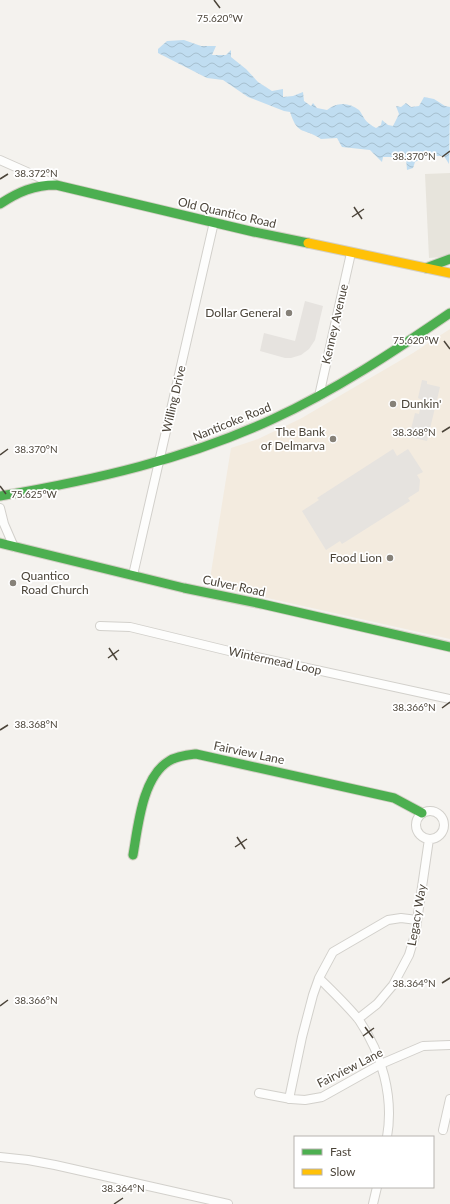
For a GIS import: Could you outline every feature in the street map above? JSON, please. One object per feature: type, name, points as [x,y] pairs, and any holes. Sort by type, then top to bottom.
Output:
[{"type":"street","points":[[0,160],[56,185]]},
{"type":"street","name":"Old Quantico Road","points":[[0,204],[11,196],[32,187],[56,185],[448,274]]},
{"type":"street","name":"Willing Drive","points":[[133,575],[214,222]]},
{"type":"street","name":"Kenney Avenue","points":[[319,396],[351,253]]},
{"type":"street","points":[[426,268],[450,259]]},
{"type":"street","name":"Nanticoke Road","points":[[0,496],[74,484],[159,461],[209,446],[229,438],[319,396],[368,367],[450,313]]},
{"type":"street","points":[[0,508],[4,524],[14,547]]},
{"type":"street","name":"Culver Road","points":[[0,543],[184,588],[262,604],[450,647]]},
{"type":"street","name":"Wintermead Loop","points":[[100,626],[130,627],[229,651],[450,699]]},
{"type":"street","name":"Fairview Lane","points":[[133,855],[144,802],[152,777],[167,761],[181,756],[196,754],[394,798],[422,813]]},
{"type":"street","points":[[428,811],[436,812],[447,821],[441,834],[433,839],[424,838],[416,829],[416,822],[422,813],[428,811]]},
{"type":"street","name":"Legacy Way","points":[[358,1019],[386,994],[399,975],[412,945],[417,920],[428,839]]},
{"type":"street","points":[[289,1099],[302,1038],[319,978],[333,952],[388,920],[401,918],[417,920]]},
{"type":"street","points":[[319,978],[358,1019],[372,1043],[384,1074],[389,1119],[387,1136]]},
{"type":"street","name":"Fairview Lane","points":[[259,1093],[289,1099],[305,1100],[322,1097],[380,1064],[423,1046],[450,1045]]},
{"type":"street","points":[[443,1130],[450,1098]]},
{"type":"street","points":[[0,1157],[55,1165],[228,1204]]},
{"type":"street","points":[[373,1204],[377,1188]]},
{"type":"shaded area","points":[[450,173],[450,254],[442,257],[429,258],[425,174]]},
{"type":"shaded area","points":[[305,301],[323,306],[315,340],[309,349],[301,355],[291,358],[285,358],[260,351],[264,333],[295,341]]},
{"type":"shaded area","points":[[450,329],[450,639],[209,585],[231,448],[258,439],[300,419],[413,353]]},
{"type":"shaded area","points":[[422,380],[427,381],[427,384],[440,387],[427,441],[409,437],[415,413],[419,414],[422,400],[418,398]]},
{"type":"shaded area","points":[[393,449],[397,456],[408,449],[423,472],[417,475],[420,480],[419,491],[408,498],[410,501],[342,544],[340,541],[326,550],[302,511],[319,500],[317,498]]},
{"type":"water","points":[[184,40],[201,46],[216,46],[212,55],[226,55],[231,50],[231,57],[246,69],[258,82],[272,91],[283,89],[283,97],[293,96],[303,92],[304,101],[311,106],[313,103],[317,108],[327,110],[338,104],[347,104],[359,110],[366,121],[376,128],[381,125],[382,120],[388,125],[393,126],[399,114],[396,106],[401,107],[406,103],[411,107],[419,106],[424,97],[434,99],[445,106],[450,107],[449,164],[444,156],[436,156],[430,160],[426,156],[415,162],[413,168],[407,170],[406,158],[395,159],[391,157],[383,157],[382,162],[370,150],[342,147],[337,138],[321,139],[299,128],[293,120],[290,112],[248,97],[223,80],[207,78],[158,53],[158,49],[167,41]]},
{"type":"traffic: fast","points":[[0,204],[26,190],[40,186],[56,185],[254,232],[308,243]]},
{"type":"traffic: fast","points":[[426,268],[450,259]]},
{"type":"traffic: fast","points":[[0,496],[70,483],[140,466],[174,457],[240,433],[296,408],[342,383],[386,356],[450,313]]},
{"type":"traffic: fast","points":[[0,543],[184,588],[262,604],[450,647]]},
{"type":"traffic: fast","points":[[133,855],[139,817],[147,790],[153,778],[160,768],[172,759],[189,755],[196,754],[394,798],[422,813]]},
{"type":"traffic: slow","points":[[308,243],[450,273]]},
{"type":"place","name":"Dollar General","points":[[289,313]]},
{"type":"place","name":"Dunkin'","points":[[393,404]]},
{"type":"place","name":"The Bank of Delmarva","points":[[333,439]]},
{"type":"place","name":"Food Lion","points":[[390,558]]},
{"type":"place","name":"Quantico Road Church","points":[[13,583]]}]
